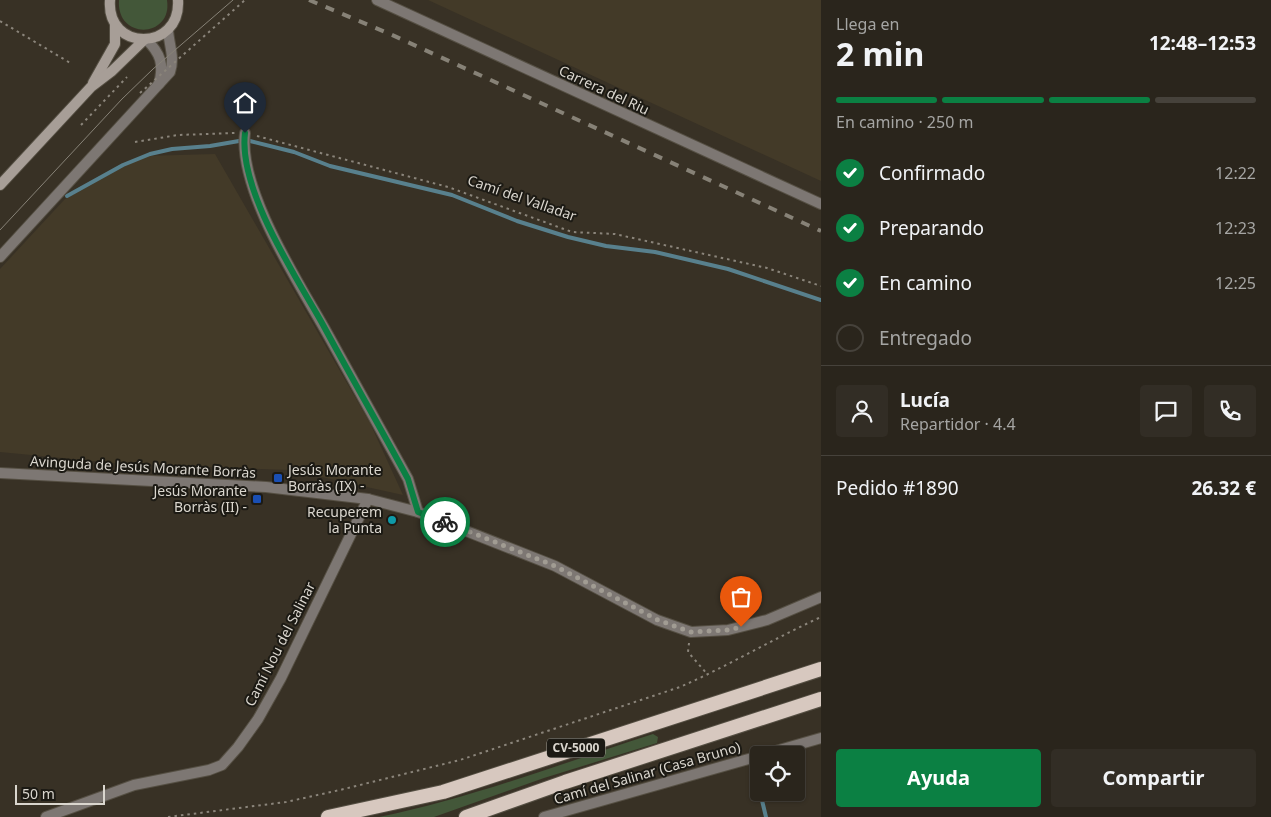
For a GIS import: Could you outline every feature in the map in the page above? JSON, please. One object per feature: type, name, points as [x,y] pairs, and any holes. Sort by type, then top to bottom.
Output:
[{"type":"highway","name":"CV-5000","points":[[328,817],[443,792],[821,669]]},
{"type":"highway","name":"CV-5000","points":[[466,817],[565,782],[821,698]]},
{"type":"main road","points":[[110,0],[112,16],[120,30],[130,37],[146,40],[155,38],[168,30],[176,16],[178,0]]},
{"type":"main road","points":[[91,87],[115,44],[116,24]]},
{"type":"main road","points":[[0,185],[91,87],[146,40]]},
{"type":"street","name":"Carrera del Riu","points":[[377,0],[821,204]]},
{"type":"street","points":[[0,257],[170,72],[173,54],[168,41],[168,30]]},
{"type":"street","points":[[146,40],[158,52],[160,58],[162,73],[159,85]]},
{"type":"street","points":[[245,133],[244,146],[247,172],[273,235],[408,479],[418,512]]},
{"type":"street","name":"Avinguda de Jesús Morante Borràs","points":[[0,473],[266,487],[368,499],[418,512],[555,566],[658,620],[691,632],[728,630],[767,620],[821,597]]},
{"type":"street","name":"Camí Nou del Salinar","points":[[46,817],[134,784],[209,770],[222,765],[253,726],[281,678],[368,499]]},
{"type":"street","name":"Camí del Salinar (Casa Bruno)","points":[[792,746],[821,738]]},
{"type":"street","name":"Camí del Salinar (Casa Bruno)","points":[[544,817],[750,758]]},
{"type":"path","points":[[140,93],[245,0]]},
{"type":"path","points":[[0,21],[72,64]]},
{"type":"path","points":[[81,125],[127,77]]},
{"type":"path","name":"Camí del Valladar","points":[[135,142],[178,135],[245,133],[448,187],[572,232],[615,234],[767,268],[821,286]]},
{"type":"path","points":[[168,817],[286,802],[460,760],[680,687],[708,675],[821,616]]},
{"type":"path","points":[[691,632],[688,652],[708,675]]},
{"type":"shaded area","points":[[428,0],[821,0],[821,181]]},
{"type":"shaded area","points":[[215,154],[370,423],[403,495],[290,470],[125,464],[0,452],[0,269],[65,199],[143,156]]},
{"type":"green space","points":[[119,0],[167,0],[167,13],[162,22],[154,28],[144,30],[134,28],[126,23],[120,13]]},
{"type":"green space","points":[[653,734],[658,737],[657,743],[544,778],[434,817],[379,817],[483,790]]},
{"type":"waterway","points":[[67,196],[123,165],[150,154],[172,149],[210,146],[239,141]]},
{"type":"waterway","points":[[250,141],[294,152],[330,166],[452,195],[517,221],[568,237],[606,246],[655,252],[728,269],[821,300]]},
{"type":"waterway","points":[[762,801],[766,817]]},
{"type":"tram line","points":[[0,230],[122,99],[153,69],[233,0]]},
{"type":"railway","points":[[309,0],[390,34],[821,231]]},
{"type":"way so far","points":[[445,522],[555,566],[658,620],[691,632],[728,630],[741,627]]},
{"type":"place","name":"Jesús Morante Borràs (IX) -","points":[[278,478]]},
{"type":"place","name":"Jesús Morante Borràs (II) -","points":[[257,499]]},
{"type":"place","name":"Recuperem la Punta","points":[[392,520]]},
{"type":"route","points":[[245,133],[244,146],[247,172],[273,235],[408,479],[418,512],[445,522]]}]
